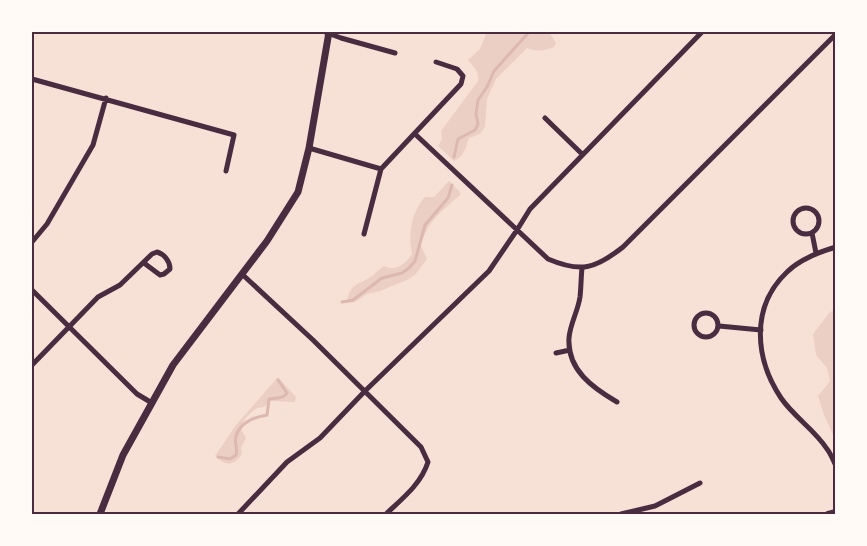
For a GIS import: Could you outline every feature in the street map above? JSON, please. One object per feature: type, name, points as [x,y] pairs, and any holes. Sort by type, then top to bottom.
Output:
[{"type":"main road","points":[[100,514],[123,455],[181,353],[243,275],[282,221],[298,192],[309,148],[327,32]]},
{"type":"street","points":[[327,32],[395,53]]},
{"type":"street","points":[[238,514],[287,462],[321,438],[489,271],[530,209],[702,32]]},
{"type":"street","points":[[415,134],[548,259],[567,267],[582,268],[607,260],[623,247],[836,34]]},
{"type":"street","points":[[364,234],[381,169],[460,84],[463,76],[457,69],[436,62]]},
{"type":"street","points":[[32,80],[106,98],[234,135],[226,171]]},
{"type":"street","points":[[32,242],[47,224],[93,145],[106,98]]},
{"type":"street","points":[[545,117],[582,154]]},
{"type":"street","points":[[309,148],[381,169]]},
{"type":"street","points":[[812,233],[799,232],[794,225],[794,216],[800,210],[812,210],[818,216],[819,224],[812,233],[816,253]]},
{"type":"street","points":[[836,247],[816,253],[787,272],[771,293],[762,314],[760,347],[768,375],[783,400],[827,449],[836,466]]},
{"type":"street","points":[[32,365],[98,297],[120,285],[152,254],[157,252],[166,258],[170,269],[160,275],[144,263]]},
{"type":"street","points":[[582,268],[580,297],[569,337],[571,357],[580,374],[595,388],[618,402]]},
{"type":"street","points":[[243,275],[421,447],[428,462],[424,474],[416,486],[386,514]]},
{"type":"street","points":[[32,290],[137,394],[152,403]]},
{"type":"street","points":[[705,312],[717,318],[719,326],[713,336],[705,337],[698,334],[694,324],[698,316],[705,312]]},
{"type":"street","points":[[719,326],[761,330]]},
{"type":"street","points":[[556,352],[570,350]]},
{"type":"street","points":[[621,514],[655,506],[700,483]]},
{"type":"street","points":[[828,514],[836,512]]},
{"type":"shaded area","points":[[487,32],[549,32],[556,43],[554,47],[544,50],[527,48],[496,79],[487,99],[485,127],[480,134],[469,138],[463,154],[454,161],[438,146],[442,139],[441,131],[478,81],[477,72],[468,60],[480,49]]},
{"type":"shaded area","points":[[449,181],[460,192],[460,195],[436,217],[427,230],[421,246],[427,259],[415,275],[380,291],[367,294],[355,302],[347,303],[348,296],[355,285],[384,266],[396,267],[409,258],[412,254],[410,239],[416,210],[425,197],[434,197]]},
{"type":"shaded area","points":[[835,310],[835,439],[818,396],[830,381],[827,368],[816,355],[813,334],[830,312]]},
{"type":"shaded area","points":[[278,377],[296,397],[295,402],[270,401],[264,407],[253,411],[240,427],[246,438],[241,448],[242,454],[236,461],[229,464],[215,456],[236,425]]},
{"type":"waterway","points":[[454,157],[458,139],[475,130],[478,124],[476,114],[478,100],[494,71],[529,32]]},
{"type":"waterway","points":[[342,302],[353,300],[382,278],[402,273],[409,268],[415,261],[425,225],[448,198],[452,185]]},
{"type":"waterway","points":[[218,457],[230,459],[236,455],[236,439],[241,427],[253,419],[267,415],[269,399],[281,397],[287,393],[278,380]]}]
